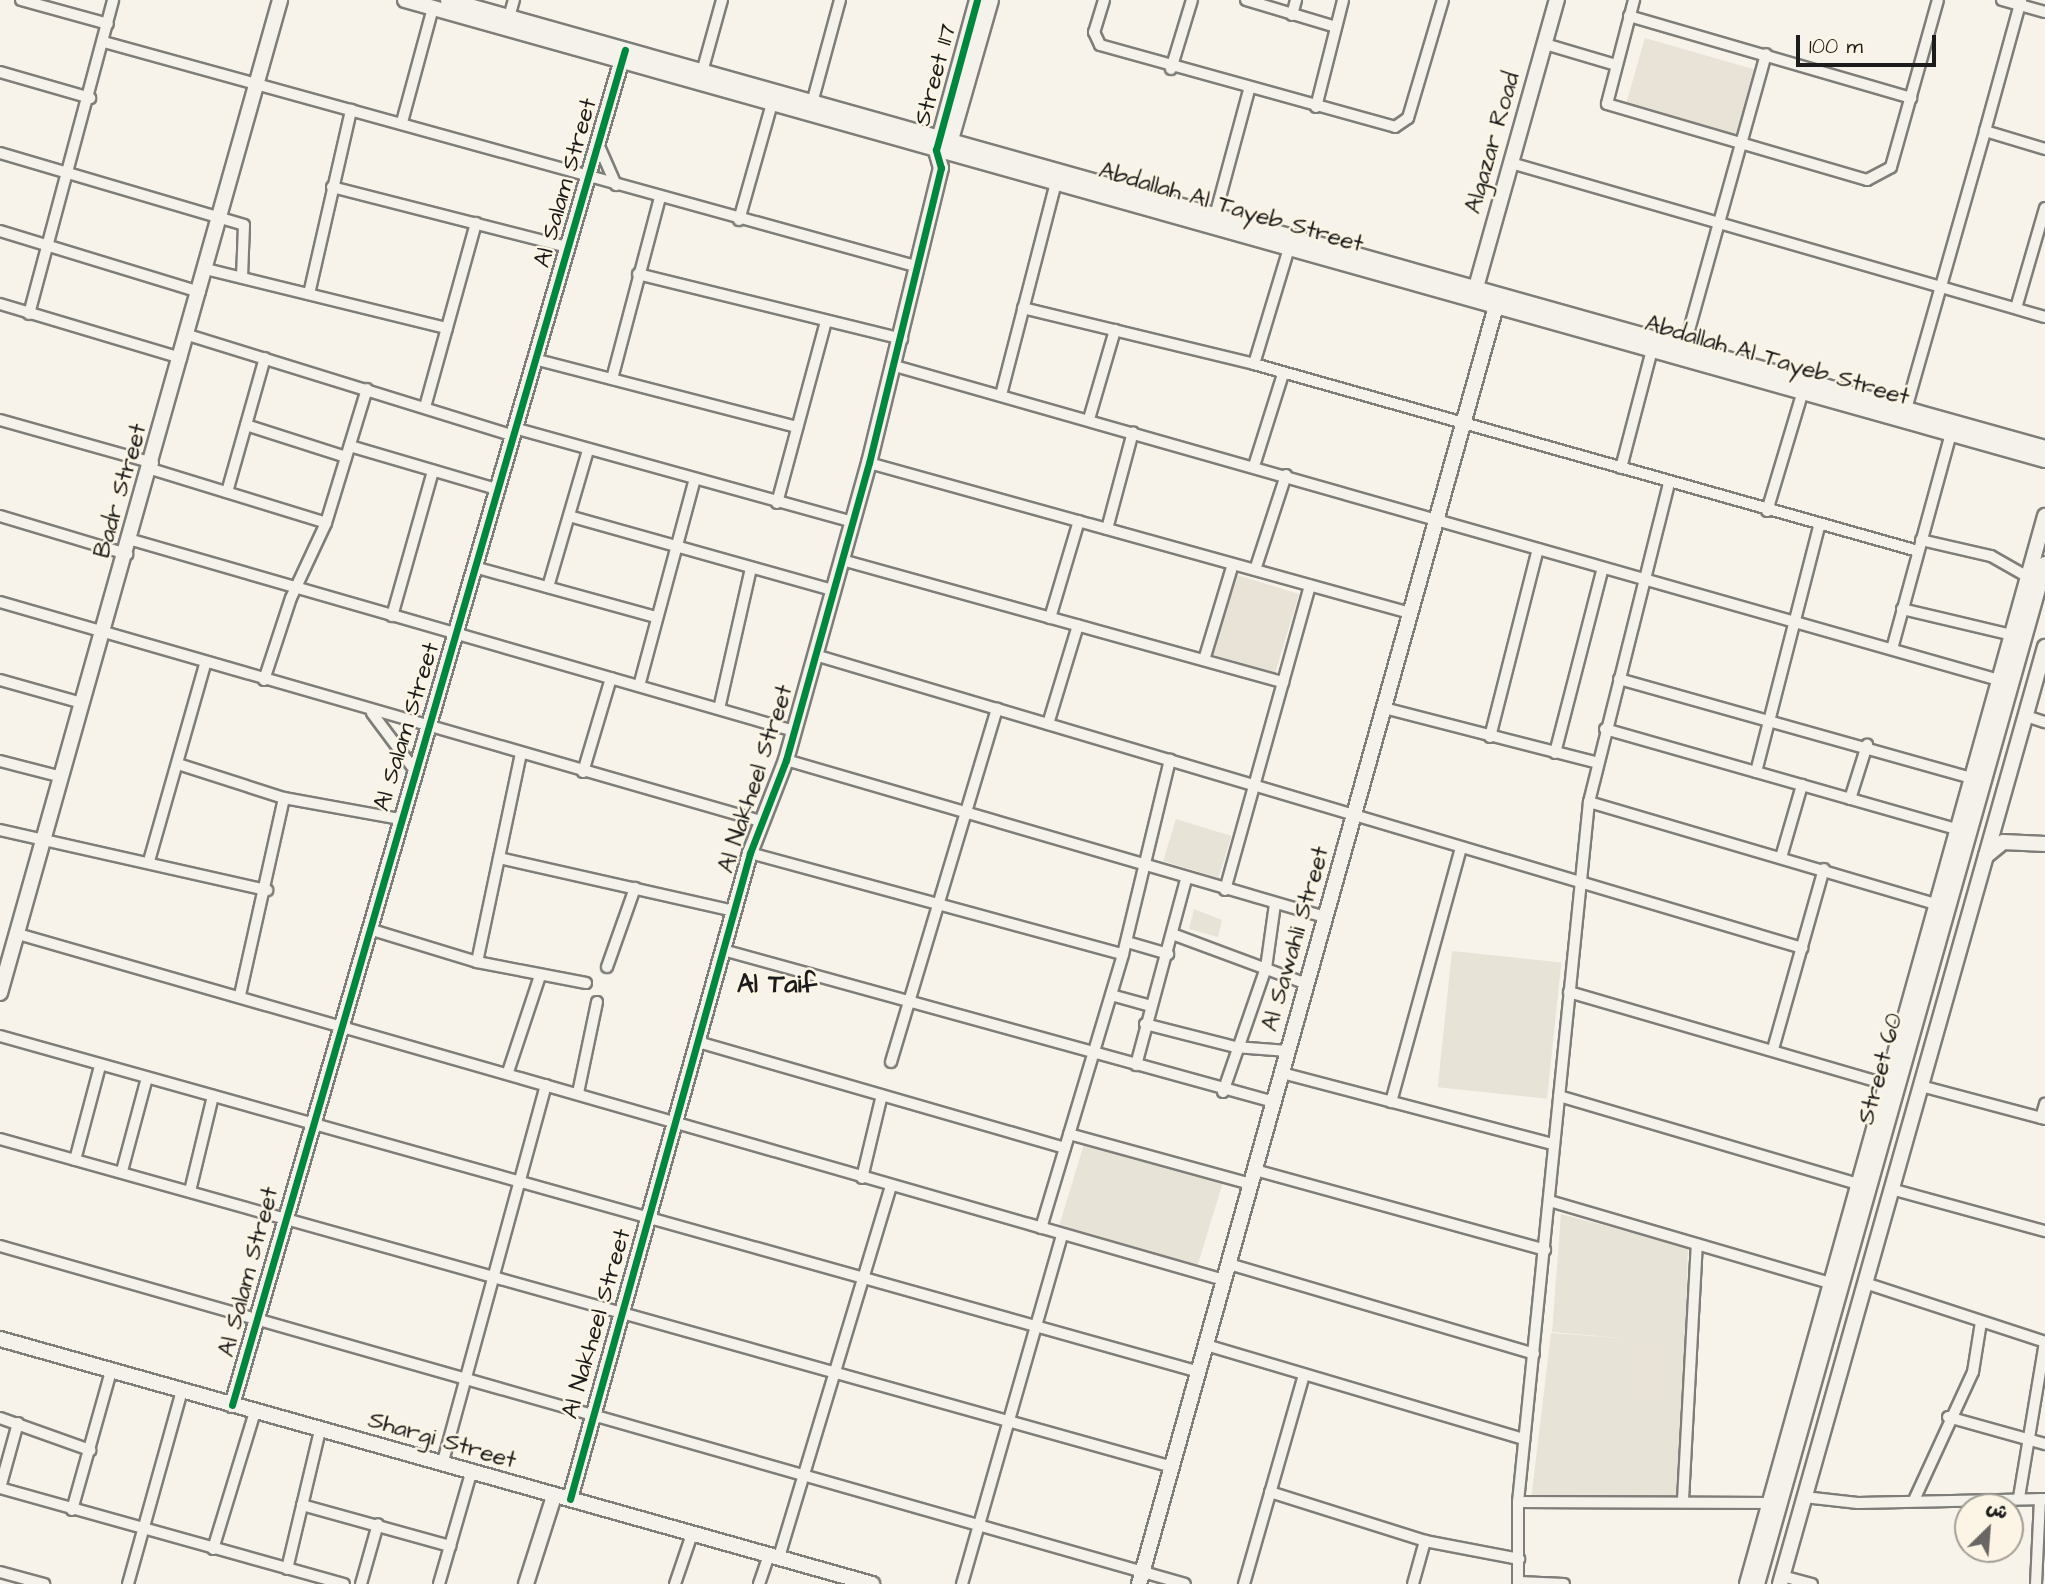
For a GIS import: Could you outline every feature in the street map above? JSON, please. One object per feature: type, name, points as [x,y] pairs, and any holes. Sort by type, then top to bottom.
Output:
[{"type":"street","points":[[21,0],[108,24]]},
{"type":"street","points":[[29,314],[90,98],[113,0]]},
{"type":"street","name":"Badr Street","points":[[0,993],[4,965],[18,934],[42,841],[129,547],[254,84],[280,0]]},
{"type":"street","name":"Abdallah Al Tayeb Street","points":[[405,0],[702,72],[812,103],[942,148],[1056,183],[1215,216],[1497,301],[1653,344],[1803,391],[1904,414]]},
{"type":"street","name":"Abdallah Al Tayeb Street","points":[[448,0],[509,17],[772,103],[1119,195],[1289,248],[1474,294]]},
{"type":"street","points":[[509,17],[513,0]]},
{"type":"street","points":[[702,72],[722,0]]},
{"type":"street","points":[[812,103],[840,0]]},
{"type":"street","name":"Street 117","points":[[942,148],[977,0]]},
{"type":"street","name":"Street 117","points":[[942,148],[991,0]]},
{"type":"street","points":[[1104,0],[1094,32],[1100,45],[1171,69],[1249,90],[1404,126],[1443,0]]},
{"type":"street","points":[[1171,69],[1192,0]]},
{"type":"street","points":[[1245,0],[1336,27]]},
{"type":"street","points":[[1293,15],[1296,0]]},
{"type":"street","points":[[1316,107],[1343,0]]},
{"type":"street","name":"Algazar Road","points":[[1474,294],[1557,0]]},
{"type":"street","points":[[1633,0],[1608,104],[1741,145],[1874,179],[1891,167],[1938,0]]},
{"type":"street","points":[[2002,0],[2021,3],[2045,12]]},
{"type":"street","points":[[1904,414],[1942,290],[2021,3]]},
{"type":"street","points":[[402,122],[433,8]]},
{"type":"street","points":[[1629,16],[1911,98]]},
{"type":"street","points":[[104,42],[402,122],[739,220],[915,266]]},
{"type":"street","points":[[1545,44],[1616,65]]},
{"type":"street","points":[[1684,348],[1766,54]]},
{"type":"street","name":"Al Salam Street","points":[[232,1405],[309,1124],[369,929],[424,727],[455,634],[623,55]]},
{"type":"street","points":[[0,72],[90,98]]},
{"type":"street","points":[[1215,216],[1249,90]]},
{"type":"street","points":[[739,220],[772,103]]},
{"type":"street","points":[[309,294],[351,110]]},
{"type":"street","points":[[1986,131],[2045,149]]},
{"type":"street","points":[[597,144],[616,185]]},
{"type":"street","name":"Al Nakheel Street","points":[[570,1499],[626,1313],[750,853],[760,821],[786,760],[869,463],[902,339],[915,266],[942,148]]},
{"type":"street","points":[[0,153],[220,217],[248,230],[243,277]]},
{"type":"street","points":[[1511,163],[1942,290],[2045,317]]},
{"type":"street","points":[[1001,395],[1056,183]]},
{"type":"street","points":[[332,187],[567,247]]},
{"type":"street","points":[[612,379],[660,197]]},
{"type":"street","points":[[2016,308],[2045,208]]},
{"type":"street","points":[[425,407],[476,223]]},
{"type":"street","points":[[0,231],[200,292]]},
{"type":"street","points":[[1254,364],[1289,248]]},
{"type":"street","points":[[206,269],[447,328]]},
{"type":"street","points":[[638,274],[902,339]]},
{"type":"street","name":"Al Sawahli Street","points":[[1141,1578],[1497,301]]},
{"type":"street","points":[[0,304],[181,358]]},
{"type":"street","points":[[1023,308],[1254,364],[1819,526],[1992,556],[2028,577]]},
{"type":"street","points":[[777,503],[826,321]]},
{"type":"street","points":[[1089,419],[1115,330]]},
{"type":"street","points":[[188,335],[513,432],[852,522]]},
{"type":"street","points":[[1621,468],[1653,344]]},
{"type":"street","name":"Abdallah Al Tayeb Street","points":[[1653,344],[1684,348],[1952,428],[2045,460]]},
{"type":"street","points":[[227,492],[265,358]]},
{"type":"street","points":[[534,359],[797,428]]},
{"type":"street","points":[[895,366],[1286,475],[1999,680]]},
{"type":"street","points":[[1254,466],[1283,374]]},
{"type":"street","points":[[264,680],[290,598],[300,590],[326,523],[367,389]]},
{"type":"street","points":[[1767,511],[1803,391]]},
{"type":"street","points":[[0,419],[326,523]]},
{"type":"street","points":[[246,425],[496,489]]},
{"type":"street","points":[[1892,649],[1952,428]]},
{"type":"street","name":"Abdallah Al Tayeb Street","points":[[1952,428],[2045,448]]},
{"type":"street","points":[[1107,529],[1133,432]]},
{"type":"street","points":[[548,587],[588,450]]},
{"type":"street","points":[[869,463],[1410,613]]},
{"type":"street","points":[[392,616],[433,471]]},
{"type":"street","points":[[1255,570],[1286,475]]},
{"type":"street","points":[[639,687],[695,479]]},
{"type":"street","points":[[1564,1584],[1519,1583],[1518,1502],[1524,1439],[1553,1202],[1553,1144],[1595,762],[1669,483]]},
{"type":"street","points":[[0,516],[300,590],[794,730]]},
{"type":"street","points":[[569,516],[677,549],[833,590]]},
{"type":"street","points":[[1746,1584],[1957,829],[1972,778],[1991,732],[1999,680],[2045,516]]},
{"type":"street","points":[[1050,618],[1079,521]]},
{"type":"street","points":[[1756,772],[1792,619],[1819,526]]},
{"type":"street","points":[[1490,737],[1538,549]]},
{"type":"street","points":[[842,560],[1283,682]]},
{"type":"street","points":[[1204,660],[1233,564]]},
{"type":"street","name":"Street 60","points":[[1758,1584],[1991,732],[2045,564]]},
{"type":"street","points":[[474,567],[656,617]]},
{"type":"street","points":[[719,709],[751,568]]},
{"type":"street","points":[[1555,753],[1603,568]]},
{"type":"street","points":[[1225,890],[1310,586]]},
{"type":"street","points":[[0,602],[372,713],[760,821]]},
{"type":"street","points":[[1902,609],[2012,635]]},
{"type":"street","points":[[1048,724],[1078,625]]},
{"type":"street","name":"Street 60","points":[[1781,1580],[2045,647]]},
{"type":"street","points":[[815,655],[1802,948]]},
{"type":"street","points":[[149,861],[205,664]]},
{"type":"street","points":[[583,772],[611,678]]},
{"type":"street","points":[[1619,679],[1769,717],[1972,778]]},
{"type":"street","points":[[0,680],[82,703]]},
{"type":"street","points":[[1384,708],[1595,762]]},
{"type":"street","points":[[891,1062],[913,1000],[998,709]]},
{"type":"street","points":[[372,713],[413,768]]},
{"type":"street","points":[[2025,716],[2045,722]]},
{"type":"street","points":[[1605,729],[1957,829]]},
{"type":"street","points":[[1850,799],[1867,745]]},
{"type":"street","points":[[477,962],[521,754]]},
{"type":"street","points":[[786,760],[1186,880],[1325,917]]},
{"type":"street","points":[[1041,1228],[1127,942],[1170,760]]},
{"type":"street","points":[[0,761],[62,777]]},
{"type":"street","points":[[178,764],[284,798],[399,820]]},
{"type":"street","points":[[1782,854],[1802,785]]},
{"type":"street","points":[[240,995],[267,890],[284,798]]},
{"type":"street","points":[[1589,802],[1782,854],[1936,904]]},
{"type":"street","points":[[1999,811],[2003,826],[2028,841]]},
{"type":"street","points":[[0,830],[42,841],[149,861],[267,890]]},
{"type":"street","points":[[1986,857],[2003,842],[2028,841],[2045,844]]},
{"type":"street","points":[[1391,1102],[1461,847]]},
{"type":"street","points":[[750,853],[1123,954]]},
{"type":"street","points":[[499,858],[734,911]]},
{"type":"street","points":[[1773,1049],[1824,869]]},
{"type":"street","points":[[1136,1065],[1145,1024],[1175,935],[1186,880]]},
{"type":"street","points":[[607,967],[635,888]]},
{"type":"street","points":[[1223,1092],[1235,1047],[1266,968],[1275,904]]},
{"type":"street","points":[[369,929],[477,962],[586,983]]},
{"type":"street","points":[[18,934],[339,1023],[677,1125],[1224,1280]]},
{"type":"street","points":[[1175,935],[1307,984]]},
{"type":"street","points":[[1127,942],[1168,954]]},
{"type":"street","points":[[723,950],[1095,1049],[1136,1065],[1223,1092],[1274,1102]]},
{"type":"street","points":[[508,1072],[540,976]]},
{"type":"street","points":[[1569,992],[1773,1049],[1886,1084]]},
{"type":"street","points":[[1111,995],[1151,1006]]},
{"type":"street","points":[[578,1093],[597,1002]]},
{"type":"street","points":[[1145,1024],[1235,1047],[1288,1051]]},
{"type":"street","points":[[0,1035],[522,1186],[651,1219],[1199,1372]]},
{"type":"street","points":[[698,1042],[1065,1148]]},
{"type":"street","points":[[75,1160],[100,1066]]},
{"type":"street","points":[[1282,1073],[1553,1144]]},
{"type":"street","points":[[121,1171],[147,1077]]},
{"type":"street","points":[[442,1465],[464,1378],[522,1186],[546,1085]]},
{"type":"street","points":[[1921,1086],[2043,1118],[2045,1104]]},
{"type":"street","points":[[862,1178],[882,1095]]},
{"type":"street","points":[[190,1191],[213,1096]]},
{"type":"street","points":[[1559,1096],[1858,1184]]},
{"type":"street","points":[[1069,1134],[1253,1177],[1545,1251]]},
{"type":"street","points":[[0,1139],[285,1216],[1172,1467]]},
{"type":"street","points":[[759,1584],[774,1556],[803,1476],[891,1186]]},
{"type":"street","points":[[1891,1189],[2045,1231]]},
{"type":"street","points":[[1553,1202],[1830,1283]]},
{"type":"street","points":[[962,1584],[1062,1235]]},
{"type":"street","points":[[1682,1500],[1696,1244]]},
{"type":"street","points":[[0,1246],[979,1526],[1141,1578],[1185,1584]]},
{"type":"street","points":[[1229,1264],[1534,1354]]},
{"type":"street","points":[[1865,1283],[2045,1342],[2020,1493]]},
{"type":"street","points":[[1915,1498],[1948,1417],[1973,1373],[1981,1322]]},
{"type":"street","name":"Shargi Street","points":[[0,1339],[774,1556],[835,1579],[872,1584]]},
{"type":"street","points":[[1206,1345],[1524,1439]]},
{"type":"street","points":[[72,1510],[111,1371]]},
{"type":"street","points":[[1244,1584],[1304,1375]]},
{"type":"street","points":[[128,1584],[182,1391]]},
{"type":"street","points":[[213,1549],[255,1412]]},
{"type":"street","points":[[1948,1417],[2045,1444]]},
{"type":"street","points":[[0,1418],[90,1450]]},
{"type":"street","points":[[18,1423],[0,1488],[145,1531],[344,1584]]},
{"type":"street","points":[[287,1569],[320,1430]]},
{"type":"street","points":[[439,1584],[471,1473]]},
{"type":"street","points":[[1270,1492],[1425,1541],[1519,1559]]},
{"type":"street","points":[[526,1584],[554,1496]]},
{"type":"street","points":[[1804,1497],[1858,1503],[1954,1498]]},
{"type":"street","points":[[2024,1497],[2043,1499],[2036,1584]]},
{"type":"street","points":[[1518,1502],[1682,1500],[1769,1503]]},
{"type":"street","points":[[302,1504],[450,1546]]},
{"type":"street","points":[[361,1584],[378,1524]]},
{"type":"street","points":[[675,1584],[692,1534]]},
{"type":"street","points":[[1413,1584],[1425,1541]]},
{"type":"street","points":[[0,1572],[44,1584]]},
{"type":"street","points":[[1781,1580],[1812,1584]]},
{"type":"shaded area","points":[[1645,38],[1763,72],[1744,138],[1626,104]]},
{"type":"shaded area","points":[[1237,575],[1299,594],[1275,673],[1213,654]]},
{"type":"shaded area","points":[[1176,819],[1231,836],[1219,878],[1163,861]]},
{"type":"shaded area","points":[[1194,909],[1222,920],[1218,937],[1189,929]]},
{"type":"shaded area","points":[[1452,951],[1561,962],[1547,1099],[1438,1087]]},
{"type":"shaded area","points":[[1085,1141],[1223,1183],[1196,1269],[1059,1227]]},
{"type":"shaded area","points":[[1561,1214],[1688,1248],[1680,1499],[1531,1500],[1551,1333],[1632,1339],[1552,1332]]},
{"type":"shaded area","points":[[1634,1346],[1669,1349],[1664,1401],[1629,1398]]},
{"type":"cycle path","points":[[570,1499],[750,853],[786,760],[869,463],[941,168],[936,150],[977,0]]},
{"type":"cycle path","points":[[232,1405],[625,50]]},
{"type":"district","name":"Al Taif","points":[[777,985]]}]
